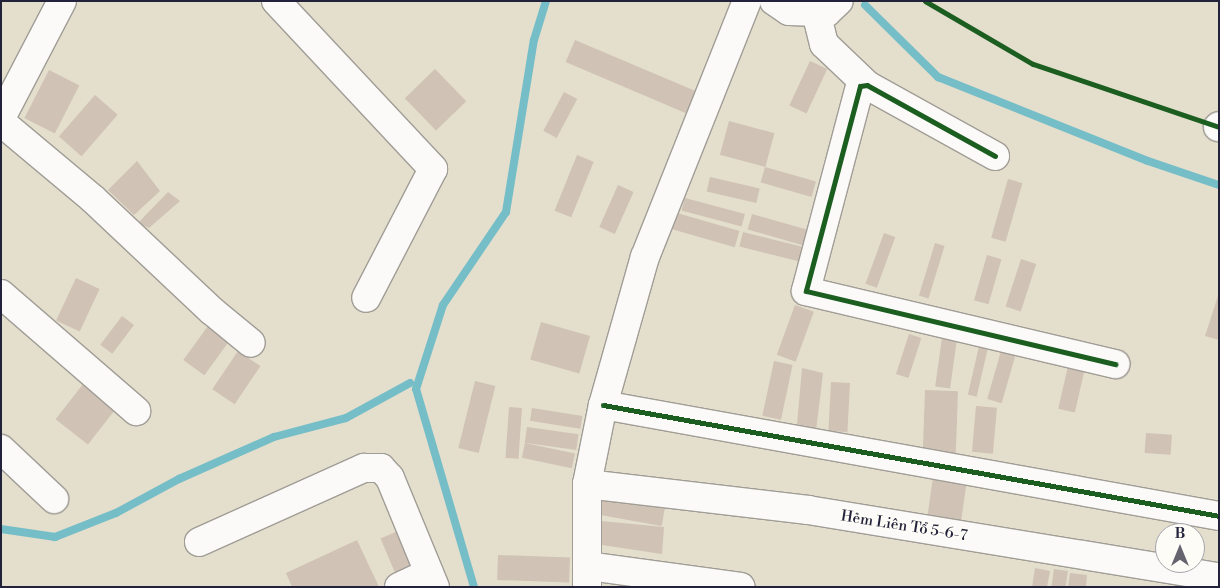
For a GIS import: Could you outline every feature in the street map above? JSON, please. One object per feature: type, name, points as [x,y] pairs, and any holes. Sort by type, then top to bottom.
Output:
[{"type":"street","points":[[1,118],[62,1]]},
{"type":"street","points":[[276,1],[433,169],[366,298]]},
{"type":"street","points":[[741,587],[587,576],[587,484],[603,405],[646,257],[747,1]]},
{"type":"street","points":[[782,6],[828,6],[824,44],[867,85],[995,156]]},
{"type":"street","points":[[867,85],[858,89],[806,291],[1116,364]]},
{"type":"street","points":[[1,122],[93,199],[212,311],[251,343]]},
{"type":"street","points":[[1,294],[136,411]]},
{"type":"street","points":[[603,405],[1219,516]]},
{"type":"street","points":[[1,449],[54,499]]},
{"type":"street","points":[[199,542],[364,468],[381,468],[390,478],[432,580],[399,587]]},
{"type":"street","name":"Hẻm Liên Tổ 5-6-7","points":[[587,484],[808,510],[1219,577]]},
{"type":"building","points":[[575,40],[698,92],[689,114],[566,62]]},
{"type":"building","points":[[810,61],[827,69],[807,113],[789,105]]},
{"type":"building","points":[[435,69],[466,101],[436,131],[405,98]]},
{"type":"building","points":[[49,70],[79,85],[55,134],[24,118]]},
{"type":"building","points":[[564,92],[577,99],[557,138],[543,131]]},
{"type":"building","points":[[95,95],[118,115],[82,156],[59,137]]},
{"type":"building","points":[[729,121],[774,133],[765,167],[720,155]]},
{"type":"building","points":[[577,155],[594,162],[571,217],[555,211]]},
{"type":"building","points":[[137,161],[160,191],[134,215],[108,190]]},
{"type":"building","points":[[765,167],[816,182],[812,197],[761,182]]},
{"type":"building","points":[[710,177],[760,188],[756,203],[707,192]]},
{"type":"building","points":[[1008,179],[1022,183],[1006,242],[991,238]]},
{"type":"building","points":[[618,185],[634,192],[615,234],[599,227]]},
{"type":"building","points":[[168,192],[180,201],[149,228],[138,223]]},
{"type":"building","points":[[685,198],[745,214],[742,227],[682,211]]},
{"type":"building","points":[[677,213],[739,231],[735,247],[672,229]]},
{"type":"building","points":[[752,214],[812,231],[807,246],[748,229]]},
{"type":"building","points":[[743,232],[803,247],[800,262],[739,247]]},
{"type":"building","points":[[884,233],[895,237],[877,288],[866,284]]},
{"type":"building","points":[[935,243],[945,246],[928,299],[919,296]]},
{"type":"building","points":[[987,255],[1001,259],[988,304],[974,300]]},
{"type":"building","points":[[1021,259],[1036,264],[1021,311],[1006,307]]},
{"type":"building","points":[[76,278],[100,289],[80,332],[56,321]]},
{"type":"building","points":[[1219,296],[1219,340],[1205,336]]},
{"type":"building","points":[[795,305],[814,312],[796,362],[777,355]]},
{"type":"building","points":[[122,316],[134,325],[112,354],[100,345]]},
{"type":"building","points":[[541,322],[590,336],[579,374],[530,359]]},
{"type":"building","points":[[208,326],[229,341],[204,375],[183,360]]},
{"type":"building","points":[[909,334],[921,338],[908,378],[896,374]]},
{"type":"building","points":[[942,338],[957,340],[950,389],[935,387]]},
{"type":"building","points":[[980,342],[989,344],[977,397],[968,395]]},
{"type":"building","points":[[238,351],[260,366],[235,404],[212,389]]},
{"type":"building","points":[[1001,351],[1015,355],[1002,403],[987,399]]},
{"type":"building","points":[[774,361],[793,365],[781,420],[762,416]]},
{"type":"building","points":[[1069,362],[1086,366],[1075,413],[1058,409]]},
{"type":"building","points":[[802,368],[823,373],[816,431],[797,425]]},
{"type":"building","points":[[87,379],[119,404],[88,444],[56,419]]},
{"type":"building","points":[[475,381],[495,386],[479,453],[458,448]]},
{"type":"building","points":[[831,382],[850,383],[847,432],[828,431]]},
{"type":"building","points":[[925,390],[958,391],[956,455],[923,454]]},
{"type":"building","points":[[976,406],[997,408],[993,454],[972,452]]},
{"type":"building","points":[[509,407],[522,408],[518,459],[505,458]]},
{"type":"building","points":[[532,408],[582,416],[580,429],[530,421]]},
{"type":"building","points":[[527,427],[578,434],[576,450],[525,443]]},
{"type":"building","points":[[1146,433],[1172,435],[1171,455],[1145,453]]},
{"type":"building","points":[[525,443],[575,454],[572,468],[522,458]]},
{"type":"building","points":[[933,477],[967,482],[959,533],[926,528]]},
{"type":"building","points":[[602,490],[666,501],[662,526],[598,515]]},
{"type":"building","points":[[601,521],[664,527],[662,554],[602,545]]},
{"type":"building","points":[[398,531],[414,569],[397,576],[381,538]]},
{"type":"building","points":[[357,540],[379,587],[292,587],[286,573]]},
{"type":"building","points":[[498,555],[570,558],[569,582],[497,580]]},
{"type":"building","points":[[1035,568],[1050,571],[1047,587],[1032,587]]},
{"type":"building","points":[[1054,569],[1068,571],[1066,587],[1051,587]]},
{"type":"building","points":[[1070,573],[1087,575],[1086,587],[1068,587]]},
{"type":"waterway","points":[[474,587],[416,389],[443,305],[506,212],[534,40],[546,1]]},
{"type":"waterway","points":[[865,5],[938,77],[1148,161],[1219,185]]},
{"type":"waterway","points":[[1,529],[55,537],[116,513],[179,479],[274,437],[346,418],[410,383]]},
{"type":"cycle path","points":[[925,1],[1033,64],[1219,127]]},
{"type":"cycle path","points":[[995,156],[867,85],[860,86],[806,291],[1116,364]]},
{"type":"cycle path","points":[[603,405],[1219,516]]}]
